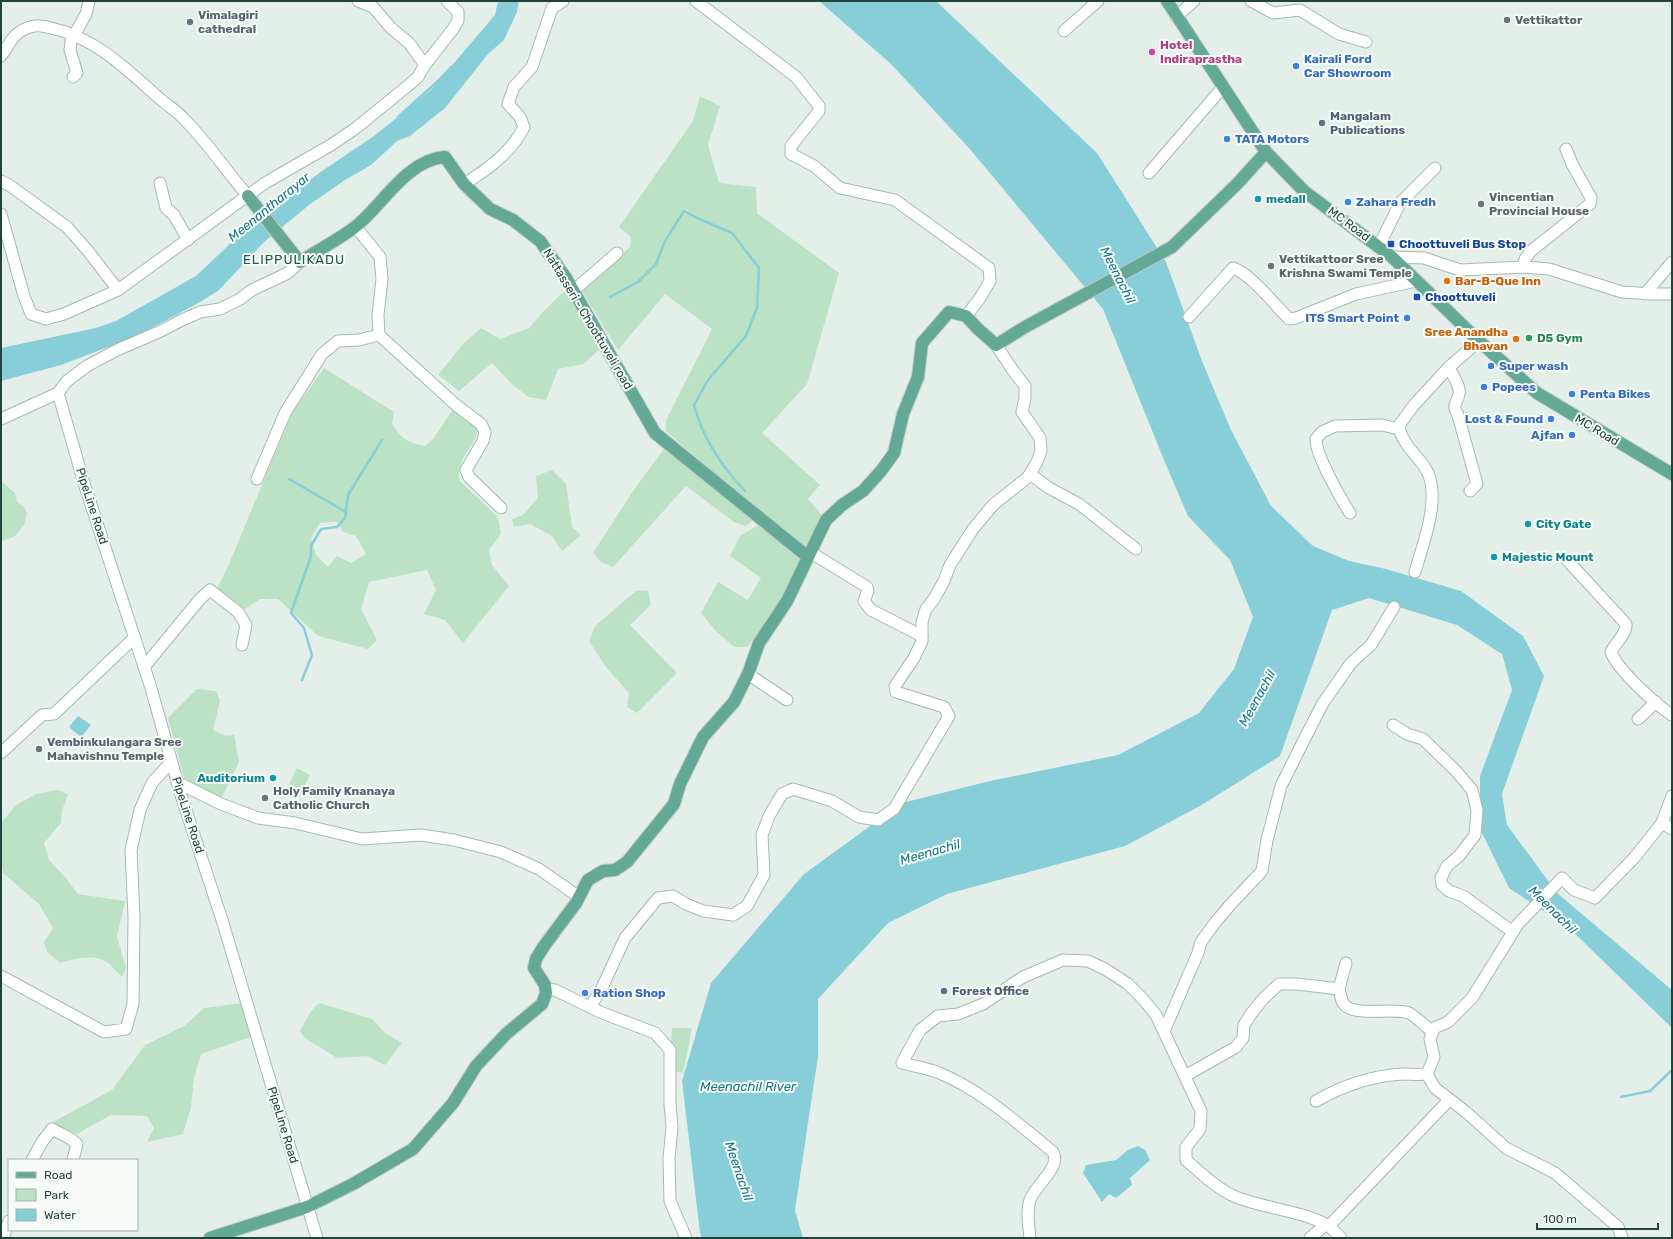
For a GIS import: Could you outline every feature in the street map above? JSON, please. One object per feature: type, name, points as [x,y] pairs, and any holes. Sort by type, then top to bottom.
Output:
[{"type":"main road","name":"MC Road","points":[[1166,1],[1266,152],[1304,191],[1392,257],[1479,341],[1537,394],[1672,474]]},
{"type":"main road","points":[[210,1238],[307,1207],[353,1184],[413,1150],[453,1103],[476,1066],[506,1034],[542,1004],[546,985],[534,968],[536,959],[579,897],[588,880],[603,871],[615,870],[627,862],[674,804],[680,784],[703,738],[734,702],[748,674],[759,643],[787,601],[826,520],[842,505],[863,491],[881,471],[894,453],[904,414],[918,377],[922,343],[949,312],[966,316],[996,345],[1172,247],[1238,183],[1266,152]]},
{"type":"main road","name":"Nattasseri - Choottuveli road","points":[[300,262],[355,226],[405,176],[435,158],[446,157],[464,184],[490,209],[513,220],[540,241],[566,278],[655,433],[809,555]]},
{"type":"main road","points":[[248,196],[300,262]]},
{"type":"street","points":[[74,77],[77,73],[70,50],[74,34],[86,14],[89,1]]},
{"type":"street","points":[[358,1],[373,7],[391,28],[409,44],[425,64]]},
{"type":"street","points":[[1,214],[24,296],[31,314],[46,318],[64,314],[118,290],[265,183],[331,145],[356,128],[418,77],[425,64],[443,43],[458,21],[458,12],[447,1]]},
{"type":"street","points":[[464,184],[498,160],[518,140],[524,128],[520,117],[508,104],[514,87],[532,67],[552,8],[563,1]]},
{"type":"street","points":[[696,1],[796,77],[819,106],[819,111],[791,146],[791,154],[814,166],[840,188],[895,200],[989,268],[990,281],[980,298],[966,316]]},
{"type":"street","points":[[1064,31],[1098,1]]},
{"type":"street","points":[[1176,16],[1194,1]]},
{"type":"street","points":[[1251,1],[1273,13],[1300,10],[1339,34],[1366,42]]},
{"type":"street","points":[[1,56],[12,38],[27,28],[38,25],[74,34],[102,49],[184,118],[211,149],[227,172],[248,196]]},
{"type":"street","points":[[1150,173],[1182,136],[1201,111],[1223,87]]},
{"type":"street","points":[[1524,267],[1526,259],[1531,251],[1590,204],[1591,198],[1572,164],[1566,149]]},
{"type":"street","points":[[1379,246],[1400,203],[1435,168]]},
{"type":"street","points":[[1,181],[9,185],[67,227],[88,251],[118,290]]},
{"type":"street","points":[[160,183],[166,208],[174,215],[188,240]]},
{"type":"street","points":[[355,226],[380,257],[382,279],[378,315],[379,335],[456,405],[481,424],[485,432],[483,441],[466,470],[469,477],[501,508]]},
{"type":"street","points":[[573,291],[617,252]]},
{"type":"street","points":[[1392,257],[1424,258],[1460,270],[1524,267],[1549,270],[1622,292],[1672,294]]},
{"type":"street","name":"Nattasseri - Choottuveli road","points":[[58,393],[68,381],[87,366],[117,350],[162,331],[200,312],[220,309],[240,300],[252,290],[288,273],[300,262]]},
{"type":"street","points":[[1645,294],[1672,262]]},
{"type":"street","points":[[1189,317],[1233,268],[1239,270],[1251,279],[1289,319],[1296,318],[1356,294],[1416,281]]},
{"type":"street","points":[[257,479],[285,413],[322,354],[338,341],[359,340],[379,335]]},
{"type":"street","points":[[1415,572],[1426,534],[1431,509],[1431,487],[1428,473],[1406,442],[1399,429],[1400,424],[1414,405],[1449,367],[1479,341]]},
{"type":"street","points":[[590,1007],[601,990],[625,938],[658,898],[673,896],[686,904],[703,911],[733,915],[746,906],[764,875],[762,835],[769,816],[782,794],[793,788],[832,801],[860,817],[878,820],[894,809],[949,716],[944,707],[896,692],[895,686],[914,658],[922,641],[922,622],[926,609],[934,599],[944,581],[950,565],[973,529],[993,505],[1014,489],[1030,474],[1037,462],[1040,451],[1040,438],[1022,412],[1025,398],[1025,386],[996,345]]},
{"type":"street","points":[[1449,367],[1459,387],[1460,394],[1455,403],[1456,410],[1477,484],[1470,491]]},
{"type":"street","points":[[1,419],[58,393]]},
{"type":"street","name":"PipeLine Road","points":[[58,393],[84,483],[144,667],[177,782],[223,923],[317,1238]]},
{"type":"street","points":[[1350,513],[1336,490],[1327,471],[1317,447],[1316,439],[1322,432],[1335,426],[1382,425],[1399,429]]},
{"type":"street","points":[[1030,474],[1055,492],[1079,504],[1136,550]]},
{"type":"street","points":[[809,555],[867,587],[868,591],[864,601],[871,610],[922,636]]},
{"type":"street","points":[[1567,560],[1626,624],[1625,632],[1613,647],[1611,652],[1613,657],[1630,679],[1672,715]]},
{"type":"street","points":[[144,667],[200,599],[210,590],[238,612],[246,625],[242,644]]},
{"type":"street","points":[[1164,1031],[1198,953],[1201,942],[1230,905],[1262,871],[1267,840],[1281,786],[1323,703],[1351,663],[1372,645],[1394,607]]},
{"type":"street","points":[[1,753],[42,715],[54,714],[134,638]]},
{"type":"street","points":[[748,674],[787,700]]},
{"type":"street","points":[[1638,719],[1656,702]]},
{"type":"street","points":[[1393,725],[1407,734],[1423,739],[1456,771],[1472,790],[1477,810],[1475,835],[1459,856],[1448,866],[1441,878],[1442,885],[1463,896],[1513,932]]},
{"type":"street","points":[[1,976],[104,1032],[126,1029],[133,1004],[134,917],[131,850],[140,810],[152,783],[171,762]]},
{"type":"street","points":[[177,782],[221,804],[258,818],[295,823],[362,840],[422,835],[454,840],[501,852],[539,869],[579,897]]},
{"type":"street","points":[[1427,1074],[1434,1057],[1430,1040],[1434,1028],[1448,1022],[1472,998],[1513,932],[1526,916],[1562,878],[1574,890],[1596,898],[1634,858],[1662,823],[1672,796]]},
{"type":"street","points":[[1662,823],[1672,829]]},
{"type":"street","points":[[1030,1238],[1028,1215],[1030,1200],[1036,1188],[1052,1169],[1055,1162],[1053,1152],[973,1091],[935,1071],[902,1063],[920,1030],[938,1016],[958,1014],[983,1004],[1023,977],[1062,960],[1088,961],[1105,969],[1128,984],[1156,1015],[1201,1111],[1200,1129],[1186,1148],[1186,1160],[1214,1185],[1236,1197],[1267,1207],[1299,1214],[1327,1225],[1341,1238]]},
{"type":"street","points":[[1346,963],[1339,988],[1344,1004],[1351,1010],[1368,1012],[1392,1010],[1410,1013],[1433,1032]]},
{"type":"street","points":[[1185,1076],[1236,1047],[1242,1038],[1244,1025],[1250,1014],[1262,999],[1279,984],[1339,988]]},
{"type":"street","points":[[546,989],[555,990],[590,1007],[655,1033],[670,1050],[670,1104],[672,1128],[669,1159],[670,1201],[686,1238]]},
{"type":"street","points":[[1316,1100],[1354,1083],[1402,1074],[1427,1074]]},
{"type":"street","points":[[1427,1074],[1435,1088],[1466,1112],[1506,1148],[1554,1173],[1618,1227],[1622,1238]]},
{"type":"street","points":[[1310,1238],[1327,1225],[1449,1100]]},
{"type":"street","points":[[33,1159],[42,1142],[52,1130],[71,1139],[77,1144],[73,1159]]},
{"type":"street","points":[[3,1238],[8,1224]]},
{"type":"green space","points":[[700,96],[720,106],[708,145],[719,183],[756,187],[757,213],[839,273],[807,384],[762,433],[820,485],[808,499],[824,518],[804,551],[666,431],[666,420],[712,329],[665,294],[618,350],[582,291],[630,247],[631,237],[619,227],[693,121]]},
{"type":"green space","points":[[566,291],[600,349],[583,364],[558,369],[546,400],[528,397],[512,384],[492,363],[459,391],[438,375],[463,344],[481,328],[500,339],[529,328],[560,295]]},
{"type":"green space","points":[[324,368],[394,412],[392,424],[402,436],[414,443],[425,446],[434,438],[453,409],[478,428],[473,441],[463,458],[459,471],[459,480],[498,517],[501,534],[489,550],[492,565],[509,586],[463,643],[445,620],[424,614],[436,590],[427,570],[369,582],[361,609],[377,640],[368,649],[318,636],[278,599],[260,599],[245,609],[217,589],[229,564],[292,413]],"holes":[[[338,522],[343,532],[356,536],[366,554],[351,563],[337,556],[328,567],[316,555],[311,538],[320,523]]]},
{"type":"green space","points":[[664,449],[753,520],[746,526],[734,522],[686,486],[613,567],[601,562],[593,553],[633,491]]},
{"type":"green space","points":[[552,470],[566,484],[572,527],[581,535],[562,551],[552,536],[530,524],[514,527],[512,519],[523,515],[538,498],[536,476]]},
{"type":"green space","points":[[1,481],[15,493],[17,502],[24,507],[27,514],[24,525],[14,537],[1,541]]},
{"type":"green space","points":[[760,524],[801,561],[788,590],[773,614],[747,647],[734,647],[716,631],[701,613],[718,582],[748,600],[761,578],[730,556],[740,536]]},
{"type":"green space","points":[[648,590],[651,605],[630,625],[677,673],[637,713],[627,707],[629,693],[606,667],[589,641],[595,626],[636,591]]},
{"type":"green space","points":[[197,689],[216,691],[220,701],[213,730],[226,736],[234,735],[239,762],[221,799],[185,782],[168,718]]},
{"type":"green space","points":[[297,768],[310,775],[299,797],[286,791]]},
{"type":"green space","points":[[58,790],[68,794],[62,811],[61,823],[44,843],[49,860],[78,894],[125,901],[117,937],[126,968],[122,977],[108,963],[97,958],[84,958],[60,963],[47,952],[44,942],[53,928],[39,904],[3,873],[1,855],[1,823],[16,805],[36,794]]},
{"type":"green space","points":[[243,1003],[254,1036],[201,1054],[194,1078],[191,1107],[183,1134],[147,1142],[154,1128],[147,1116],[111,1115],[77,1134],[53,1122],[112,1090],[145,1045],[184,1026],[204,1008]]},
{"type":"green space","points":[[319,1003],[372,1019],[385,1033],[402,1043],[385,1065],[367,1056],[337,1058],[305,1038],[300,1031],[311,1011]]},
{"type":"green space","points":[[672,1028],[692,1028],[683,1073],[672,1070],[674,1051],[671,1042]]},
{"type":"water","points":[[498,1],[519,1],[517,12],[504,40],[488,54],[445,108],[410,136],[397,141],[371,165],[345,180],[309,205],[264,242],[219,290],[202,301],[137,336],[61,365],[1,381],[1,348],[96,328],[116,321],[196,276],[253,222],[322,171],[374,136],[431,90],[495,15]]},
{"type":"water","name":"Meenachil River","points":[[819,1],[936,1],[1097,153],[1166,262],[1202,361],[1231,430],[1271,506],[1313,546],[1349,561],[1386,569],[1461,591],[1523,636],[1544,676],[1502,794],[1507,825],[1557,893],[1672,990],[1672,1028],[1568,927],[1509,888],[1480,829],[1480,776],[1512,690],[1502,654],[1457,625],[1369,598],[1332,610],[1280,756],[1200,806],[1125,846],[947,894],[888,923],[818,999],[818,1056],[795,1210],[803,1238],[702,1238],[700,1233],[682,1081],[711,983],[804,874],[902,803],[990,781],[1118,755],[1199,713],[1234,669],[1253,617],[1230,560],[1188,516],[1103,309],[969,148],[891,64]]},
{"type":"water","points":[[78,716],[91,725],[81,737],[69,727]]},
{"type":"water","points":[[1138,1146],[1145,1150],[1150,1160],[1130,1178],[1132,1185],[1116,1198],[1109,1194],[1102,1202],[1083,1173],[1086,1165],[1116,1160],[1128,1150]]},
{"type":"waterway","name":"Meenantharayar","points":[[398,117],[438,81],[451,67]]},
{"type":"waterway","points":[[610,297],[638,282],[656,264],[665,241],[684,211],[732,233],[759,268],[757,308],[746,336],[708,380],[694,405],[702,429],[708,441],[728,472],[745,491]]},
{"type":"waterway","points":[[302,680],[312,655],[304,628],[291,613],[311,556],[311,546],[321,529],[337,527],[345,518],[348,495],[382,440]]},
{"type":"waterway","points":[[289,479],[346,512]]},
{"type":"waterway","points":[[1621,1097],[1650,1091],[1672,1070]]},
{"type":"place","name":"Vettikattor","points":[[1507,20]]},
{"type":"place","name":"Vimalagiri cathedral","points":[[190,22]]},
{"type":"place","name":"Hotel Indiraprastha","points":[[1152,52]]},
{"type":"place","name":"Kairali Ford Car Showroom","points":[[1296,66]]},
{"type":"place","name":"Mangalam Publications","points":[[1322,123]]},
{"type":"place","name":"TATA Motors","points":[[1227,139]]},
{"type":"place","name":"medall","points":[[1258,199]]},
{"type":"place","name":"Zahara Fredh","points":[[1348,202]]},
{"type":"place","name":"Vincentian Provincial House","points":[[1481,204]]},
{"type":"place","name":"Choottuveli Bus Stop","points":[[1391,244]]},
{"type":"place","name":"Vettikattoor Sree Krishna Swami Temple","points":[[1271,266]]},
{"type":"place","name":"Bar-B-Que Inn","points":[[1447,281]]},
{"type":"place","name":"Choottuveli","points":[[1417,297]]},
{"type":"place","name":"ITS Smart Point","points":[[1407,318]]},
{"type":"place","name":"D5 Gym","points":[[1529,338]]},
{"type":"place","name":"Sree Anandha Bhavan","points":[[1516,339]]},
{"type":"place","name":"Super wash","points":[[1491,366]]},
{"type":"place","name":"Popees","points":[[1484,387]]},
{"type":"place","name":"Penta Bikes","points":[[1572,394]]},
{"type":"place","name":"Lost & Found","points":[[1551,419]]},
{"type":"place","name":"Ajfan","points":[[1572,435]]},
{"type":"place","name":"City Gate","points":[[1528,524]]},
{"type":"place","name":"Majestic Mount","points":[[1494,557]]},
{"type":"place","name":"Vembinkulangara Sree Mahavishnu Temple","points":[[39,749]]},
{"type":"place","name":"Auditorium","points":[[273,778]]},
{"type":"place","name":"Holy Family Knanaya Catholic Church","points":[[265,798]]},
{"type":"place","name":"Forest Office","points":[[944,991]]},
{"type":"place","name":"Ration Shop","points":[[585,993]]},
{"type":"district","name":"ELIPPULIKADU","points":[[294,259]]},
{"type":"water label","name":"Meenachil","points":[[1118,275]]},
{"type":"water label","name":"Meenachil","points":[[1257,698]]},
{"type":"water label","name":"Meenachil","points":[[930,852]]},
{"type":"water label","name":"Meenachil","points":[[1553,910]]},
{"type":"water label","name":"Meenachil","points":[[739,1171]]}]
